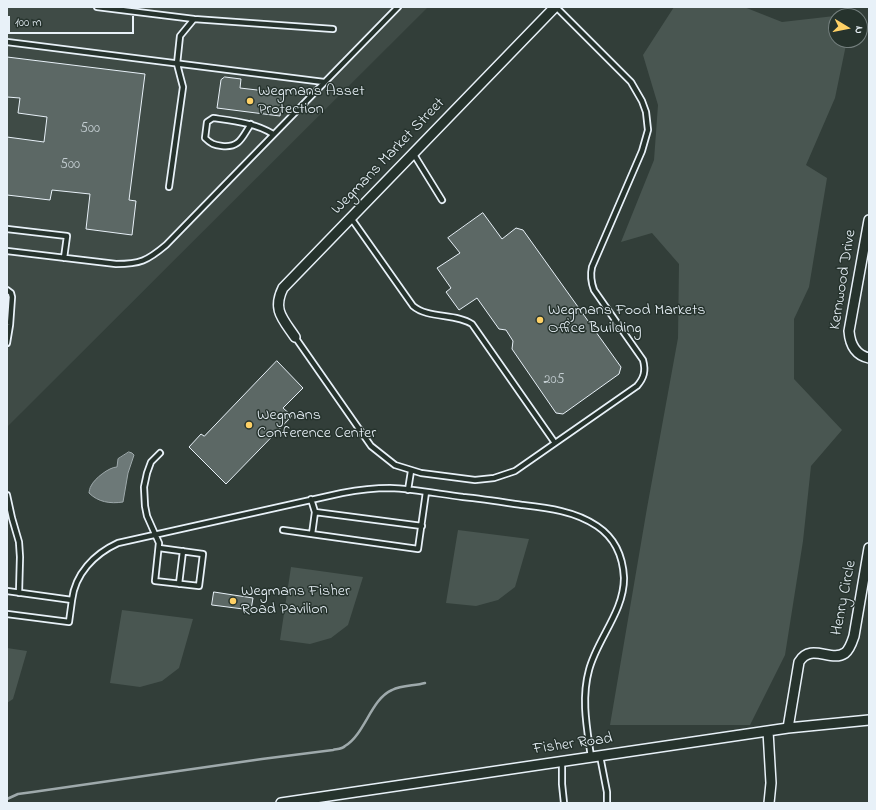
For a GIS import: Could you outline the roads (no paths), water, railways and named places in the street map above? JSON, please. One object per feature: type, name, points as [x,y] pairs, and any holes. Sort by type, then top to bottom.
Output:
[{"type":"street","name":"Wegmans Market Street","points":[[295,337],[282,318],[278,308],[278,297],[283,288],[556,7]]},
{"type":"street","name":"Kernwood Drive","points":[[869,220],[849,331],[852,347],[863,356],[869,358]]},
{"type":"street","name":"Henry Circle","points":[[788,728],[799,662],[801,658],[808,653],[837,655],[845,653],[851,646],[869,548]]},
{"type":"street","name":"Fisher Road","points":[[281,803],[788,728],[869,720]]},
{"type":"street","points":[[768,731],[771,783],[769,803]]},
{"type":"lane","points":[[97,7],[194,19],[333,29]]},
{"type":"lane","points":[[7,251],[116,264],[132,264],[144,261],[154,255],[166,245],[398,7]]},
{"type":"lane","points":[[295,337],[371,446],[395,465],[411,471],[475,480],[494,478],[515,471],[637,386],[642,380],[644,374],[643,360],[594,290],[591,282],[591,275],[592,267],[637,166],[646,140],[648,126],[646,112],[642,101],[631,82],[556,7]]},
{"type":"lane","points":[[169,187],[182,87],[177,64],[180,36],[194,19]]},
{"type":"lane","points":[[7,42],[324,82]]},
{"type":"lane","points":[[251,124],[239,142],[231,147],[211,144],[205,138],[207,122],[213,118],[251,124],[273,134]]},
{"type":"lane","points":[[413,153],[442,200]]},
{"type":"lane","points":[[351,218],[412,306],[421,311],[464,320],[472,324],[555,443]]},
{"type":"lane","points":[[7,229],[67,236],[64,258]]},
{"type":"lane","points":[[7,290],[11,293],[12,297],[7,342]]},
{"type":"lane","points":[[159,548],[203,554],[199,586],[155,581],[159,543],[145,506],[144,487],[151,462],[160,453]]},
{"type":"lane","points":[[408,490],[411,471]]},
{"type":"lane","points":[[7,614],[68,622],[73,588],[82,573],[88,564],[101,552],[118,543],[311,499],[361,490],[390,488],[426,492],[502,502],[565,512],[575,515],[597,526],[608,535],[614,543],[622,561],[623,586],[619,604],[596,651],[586,684],[585,706],[595,757],[607,792],[607,803]]},
{"type":"lane","points":[[283,530],[418,549],[426,492]]},
{"type":"lane","points":[[7,495],[20,549],[19,593]]},
{"type":"lane","points":[[311,499],[315,512],[312,534]]},
{"type":"lane","points":[[315,512],[422,526]]},
{"type":"lane","points":[[179,584],[183,551]]},
{"type":"lane","points":[[7,591],[72,600]]},
{"type":"lane","points":[[562,762],[564,803]]},
{"type":"waterway","points":[[7,799],[18,794],[341,748],[352,741],[373,709],[385,694],[396,688],[425,683]]},
{"type":"place","name":"Wegmans Asset Protection","points":[[250,101]]},
{"type":"place","name":"Wegmans Food Markets Office Building","points":[[540,320]]},
{"type":"place","name":"Wegmans Conference Center","points":[[249,425]]},
{"type":"place","name":"Wegmans Fisher Road Pavilion","points":[[233,601]]}]
